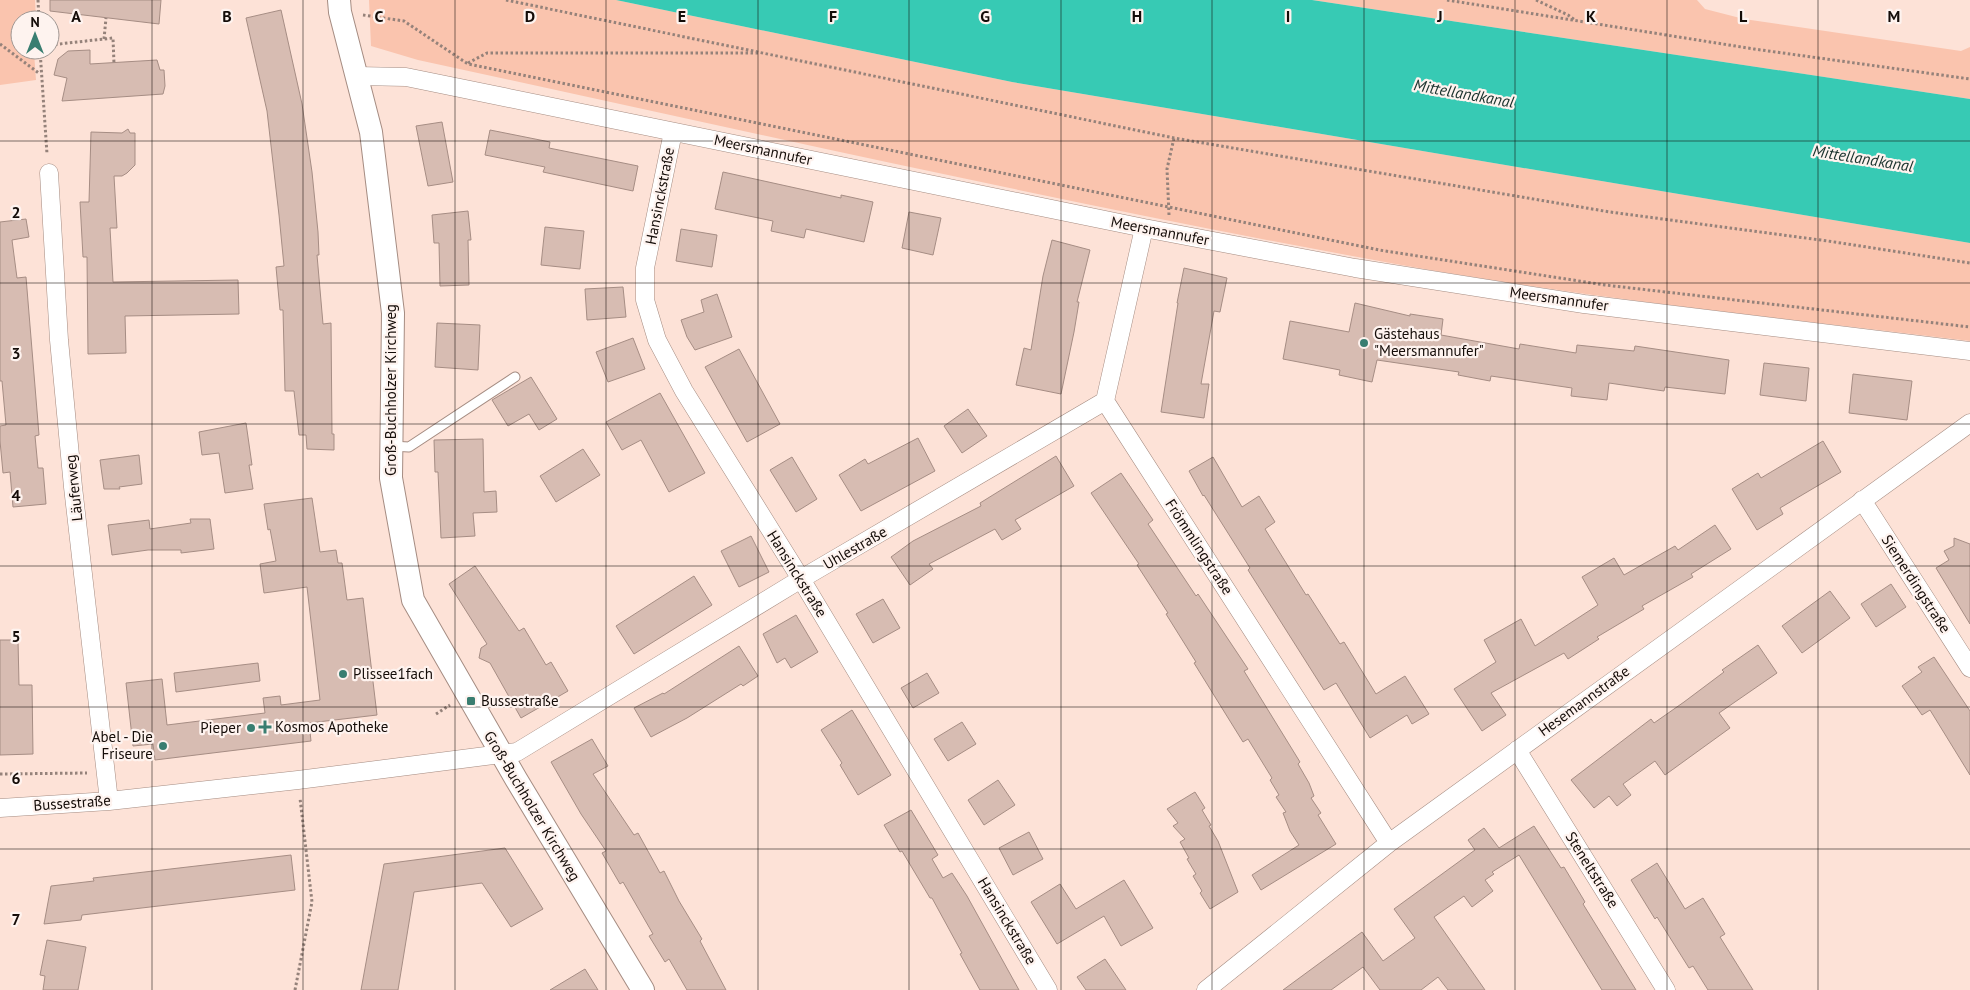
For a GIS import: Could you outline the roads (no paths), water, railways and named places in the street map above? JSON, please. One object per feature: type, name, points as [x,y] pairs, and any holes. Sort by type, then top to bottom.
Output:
[{"type":"street","name":"Groß-Buchholzer Kirchweg","points":[[339,0],[340,12],[371,132],[393,312],[391,478],[413,600],[501,754],[643,990]]},
{"type":"street","name":"Meersmannufer","points":[[357,76],[406,77],[1144,228],[1355,268],[1584,304],[1970,351]]},
{"type":"street","name":"Hansinckstraße","points":[[673,132],[645,268],[645,300],[657,340],[684,392],[801,579],[1048,990]]},
{"type":"street","name":"Läuferweg","points":[[49,174],[59,340],[73,487],[110,801]]},
{"type":"street","points":[[1105,401],[1144,228]]},
{"type":"street","name":"Uhlestraße","points":[[501,754],[517,752],[801,579],[1105,401]]},
{"type":"street","name":"Frömmlingstraße","points":[[1105,401],[1389,843]]},
{"type":"street","name":"Hesemannstraße","points":[[1206,990],[1389,843],[1970,423]]},
{"type":"street","name":"Siemerdingstraße","points":[[1862,500],[1970,668]]},
{"type":"street","name":"Steneltstraße","points":[[1517,750],[1666,990]]},
{"type":"street","name":"Bussestraße","points":[[0,808],[110,801],[298,780],[501,754]]},
{"type":"lane","points":[[391,446],[409,447],[515,378]]},
{"type":"water","name":"Mittellandkanal","points":[[616,0],[1312,0],[1970,99],[1970,243],[1012,82]]},
{"type":"place","name":"Gästehaus \"Meersmannufer\"","points":[[1364,343]]},
{"type":"place","name":"Plissee1fach","points":[[343,674]]},
{"type":"place","name":"Bussestraße","points":[[471,701]]},
{"type":"place","name":"Kosmos Apotheke","points":[[265,727]]},
{"type":"place","name":"Pieper","points":[[251,728]]},
{"type":"place","name":"Abel - Die Friseure","points":[[163,746]]}]
